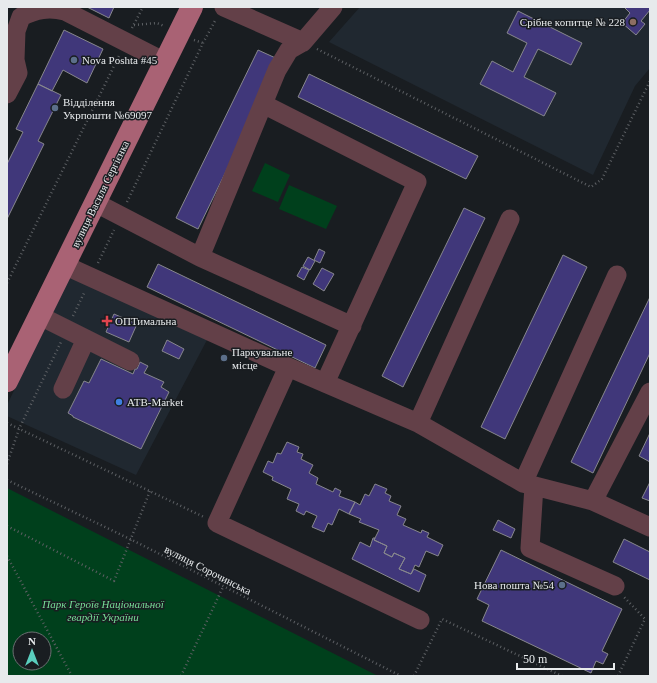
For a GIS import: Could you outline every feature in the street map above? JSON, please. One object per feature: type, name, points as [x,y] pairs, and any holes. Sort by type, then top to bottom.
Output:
[{"type":"main road","name":"вулиця Василя Сергієнка","points":[[7,381],[192,7]]},
{"type":"lane","points":[[200,257],[277,70],[289,50],[303,42],[333,7]]},
{"type":"lane","points":[[7,94],[18,73],[16,60],[16,31],[21,17],[42,9],[66,9],[165,62]]},
{"type":"lane","points":[[222,10],[303,42]]},
{"type":"lane","points":[[263,104],[417,182],[325,383]]},
{"type":"lane","points":[[96,203],[200,257],[352,326]]},
{"type":"lane","points":[[418,423],[510,219]]},
{"type":"lane","points":[[64,265],[288,367],[418,423],[528,484],[593,501],[650,527]]},
{"type":"lane","points":[[614,586],[530,548],[528,484],[617,275]]},
{"type":"lane","points":[[40,316],[130,361]]},
{"type":"lane","points":[[63,389],[86,339]]},
{"type":"lane","points":[[288,367],[217,523],[420,620]]},
{"type":"lane","points":[[593,501],[650,392]]},
{"type":"path","points":[[7,283],[143,7]]},
{"type":"path","points":[[7,464],[19,428],[203,43],[222,10]]},
{"type":"path","points":[[303,42],[591,187],[602,179],[650,81]]},
{"type":"path","points":[[7,423],[217,523]]},
{"type":"path","name":"вулиця Сорочинська","points":[[7,480],[130,539],[401,676]]},
{"type":"path","points":[[7,526],[114,581],[150,491]]},
{"type":"path","points":[[7,556],[72,676]]},
{"type":"path","points":[[614,586],[645,620],[618,676]]},
{"type":"path","points":[[181,676],[223,587]]},
{"type":"path","points":[[414,676],[442,620],[562,676]]},
{"type":"shaded area","points":[[360,7],[650,7],[650,68],[635,86],[593,175],[329,42]]},
{"type":"shaded area","points":[[71,273],[208,338],[136,475],[7,416],[7,405]]},
{"type":"green space","points":[[265,163],[290,175],[278,202],[252,191]]},
{"type":"green space","points":[[289,185],[337,206],[326,229],[279,209]]},
{"type":"green space","name":"Парк Героїв Національної гвардії України","points":[[7,488],[378,676],[7,676]]},
{"type":"building","points":[[87,7],[114,7],[109,18]]},
{"type":"building","name":"Срібне копитце № 228","points":[[624,7],[650,7],[650,10],[641,21],[645,24],[636,35],[622,23],[630,13]]},
{"type":"building","points":[[518,11],[582,43],[571,65],[538,49],[524,77],[556,93],[544,116],[480,84],[492,61],[513,72],[527,43],[507,33]]},
{"type":"building","name":"Nova Poshta #45","points":[[64,30],[103,49],[87,83],[63,70],[52,91],[38,84]]},
{"type":"building","points":[[258,50],[280,60],[198,229],[176,218]]},
{"type":"building","points":[[309,74],[478,156],[466,179],[298,97]]},
{"type":"building","points":[[38,84],[61,95],[38,141],[44,144],[7,219],[7,164],[23,132],[16,129]]},
{"type":"building","points":[[464,208],[485,218],[403,387],[382,376]]},
{"type":"building","points":[[319,249],[325,252],[320,263],[314,260]]},
{"type":"building","points":[[563,255],[587,267],[505,439],[481,427]]},
{"type":"building","points":[[308,257],[315,261],[310,270],[303,266]]},
{"type":"building","points":[[158,264],[326,345],[315,368],[147,287]]},
{"type":"building","points":[[302,267],[309,270],[304,280],[297,276]]},
{"type":"building","points":[[322,268],[334,274],[324,291],[313,284]]},
{"type":"building","points":[[650,297],[650,353],[593,473],[571,462]]},
{"type":"building","points":[[114,314],[137,324],[129,342],[106,332]]},
{"type":"building","points":[[167,340],[184,349],[179,359],[162,351]]},
{"type":"building","name":"ATB-Market","points":[[101,359],[133,374],[140,362],[148,366],[144,373],[164,382],[161,387],[169,392],[141,449],[73,417],[68,413],[84,381],[89,383]]},
{"type":"building","points":[[650,433],[650,462],[639,456]]},
{"type":"building","points":[[287,442],[299,447],[297,452],[303,454],[301,459],[313,465],[309,473],[318,478],[316,484],[333,492],[335,488],[341,491],[339,496],[355,502],[349,514],[339,509],[332,525],[328,523],[324,532],[312,527],[317,516],[306,511],[304,515],[296,511],[299,504],[287,499],[291,489],[272,480],[273,477],[263,472],[268,461],[273,463],[277,453],[281,454]]},
{"type":"building","points":[[650,482],[650,501],[642,498]]},
{"type":"building","points":[[375,484],[387,489],[385,493],[391,496],[389,501],[401,506],[397,515],[406,519],[403,525],[421,533],[422,530],[429,533],[427,537],[443,545],[438,556],[426,551],[419,567],[415,565],[411,574],[399,569],[405,558],[394,553],[392,557],[384,553],[387,546],[374,540],[379,530],[359,522],[361,519],[349,514],[355,502],[360,505],[365,494],[369,496]]},
{"type":"building","points":[[498,520],[515,529],[511,538],[493,530]]},
{"type":"building","points":[[373,538],[375,538],[374,540],[387,546],[384,553],[392,557],[394,553],[405,558],[399,569],[411,574],[414,569],[426,575],[419,592],[352,559],[360,542],[370,547]]},
{"type":"building","points":[[624,539],[650,552],[650,580],[613,562]]},
{"type":"building","points":[[501,550],[622,609],[602,651],[608,654],[603,664],[596,661],[591,673],[482,621],[489,605],[477,599]]},
{"type":"place","name":"Срібне копитце № 228","points":[[633,22]]},
{"type":"place","name":"Nova Poshta #45","points":[[74,60]]},
{"type":"place","name":"Відділення Укрпошти №69097","points":[[55,108]]},
{"type":"place","name":"ОПТимальна","points":[[107,321]]},
{"type":"place","name":"Паркувальне місце","points":[[224,358]]},
{"type":"place","name":"ATB-Market","points":[[119,402]]},
{"type":"place","name":"Нова пошта №54","points":[[562,585]]}]
